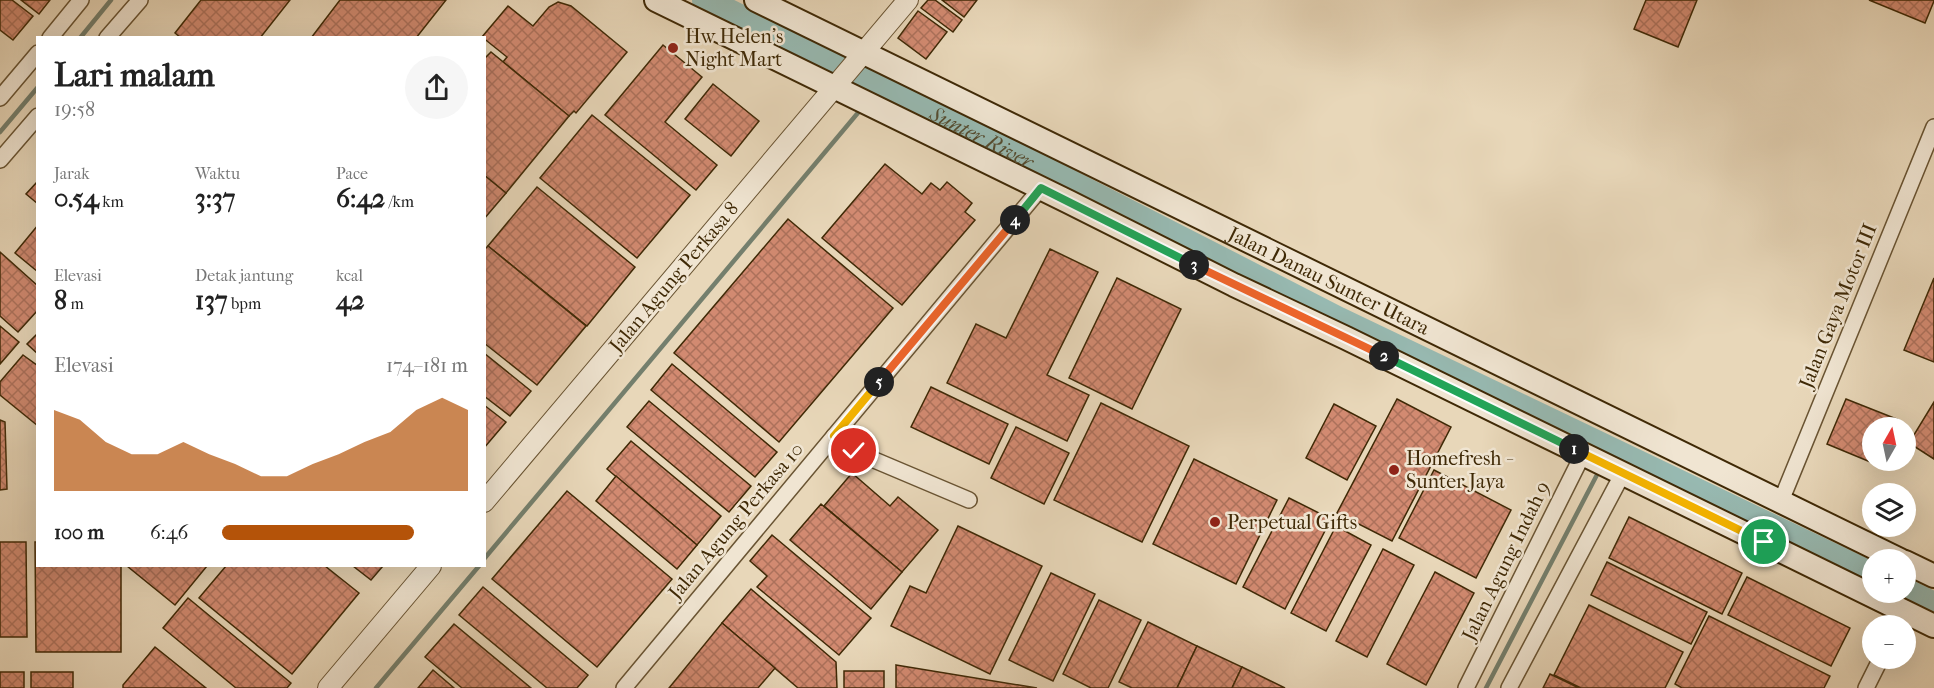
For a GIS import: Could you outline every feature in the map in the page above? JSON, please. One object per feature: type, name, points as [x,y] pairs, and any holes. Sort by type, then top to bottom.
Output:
[{"type":"main road","points":[[656,0],[839,87],[1234,285],[1602,463],[1895,615]]},
{"type":"main road","name":"Jalan Danau Sunter Utara","points":[[756,0],[861,56],[1878,549]]},
{"type":"main road","points":[[1916,567],[1934,576]]},
{"type":"main road","points":[[1916,622],[1934,626]]},
{"type":"street","points":[[52,36],[81,0]]},
{"type":"street","points":[[109,36],[140,0]]},
{"type":"street","name":"Jalan Agung Perkasa 8","points":[[486,500],[839,87],[861,56],[908,0]]},
{"type":"street","points":[[0,98],[36,55]]},
{"type":"street","points":[[0,160],[36,118]]},
{"type":"street","name":"Jalan Gaya Motor III","points":[[1781,501],[1934,127]]},
{"type":"street","name":"Jalan Agung Perkasa 10","points":[[624,688],[1041,188]]},
{"type":"street","points":[[834,436],[854,451],[969,500]]},
{"type":"street","points":[[1509,688],[1602,463]]},
{"type":"street","name":"Jalan Agung Indah 9","points":[[1466,688],[1602,463]]},
{"type":"street","points":[[328,688],[430,567]]},
{"type":"street","points":[[1866,688],[1876,669]]},
{"type":"building","points":[[0,0],[12,0],[33,16],[13,40],[0,30]]},
{"type":"building","points":[[21,0],[50,0],[39,14]]},
{"type":"building","points":[[201,0],[290,0],[262,36],[179,36],[175,33]]},
{"type":"building","points":[[340,0],[446,0],[418,36],[313,36]]},
{"type":"building","points":[[928,0],[935,0],[962,20],[953,32],[921,8]]},
{"type":"building","points":[[942,0],[977,0],[964,17]]},
{"type":"building","points":[[1646,0],[1697,0],[1678,47],[1634,29]]},
{"type":"building","points":[[1869,0],[1934,0],[1934,1],[1925,23]]},
{"type":"building","points":[[558,2],[571,6],[627,52],[576,113],[574,111],[569,116],[503,62],[507,57],[486,40],[486,36],[483,36],[508,6],[533,26],[549,7]]},
{"type":"building","points":[[918,11],[947,32],[926,59],[898,38]]},
{"type":"building","points":[[663,45],[702,77],[665,122],[717,165],[696,190],[605,115]]},
{"type":"building","points":[[491,52],[569,116],[506,193],[486,177],[486,57]]},
{"type":"building","points":[[713,84],[759,121],[731,156],[685,119]]},
{"type":"building","points":[[592,115],[690,195],[637,258],[540,178]]},
{"type":"building","points":[[885,164],[922,194],[931,183],[940,190],[947,182],[972,203],[965,212],[975,220],[902,305],[822,238]]},
{"type":"building","points":[[486,177],[506,193],[486,217]]},
{"type":"building","points":[[36,183],[36,202],[26,194]]},
{"type":"building","points":[[537,187],[635,267],[587,326],[488,246]]},
{"type":"building","points":[[788,219],[893,308],[779,442],[674,353]]},
{"type":"building","points":[[36,227],[36,270],[15,253]]},
{"type":"building","points":[[488,246],[586,326],[537,385],[486,345],[486,248]]},
{"type":"building","points":[[1050,249],[1098,272],[1047,375],[1089,395],[1067,441],[947,383],[976,324],[1006,338]]},
{"type":"building","points":[[0,252],[36,284],[36,312],[18,332],[0,316]]},
{"type":"building","points":[[1117,278],[1181,309],[1132,409],[1069,378]]},
{"type":"building","points":[[1934,278],[1934,362],[1904,350]]},
{"type":"building","points":[[0,326],[19,342],[0,364]]},
{"type":"building","points":[[36,335],[36,352],[27,344]]},
{"type":"building","points":[[23,355],[36,365],[36,424],[0,395],[0,382]]},
{"type":"building","points":[[486,355],[531,391],[510,416],[486,398]]},
{"type":"building","points":[[672,364],[777,452],[755,477],[651,390]]},
{"type":"building","points":[[931,387],[1008,424],[989,464],[911,427]]},
{"type":"building","name":"Homefresh - Sunter Jaya","points":[[1397,399],[1451,427],[1392,541],[1337,513]]},
{"type":"building","points":[[1846,399],[1891,417],[1862,417],[1862,459],[1827,444]]},
{"type":"building","points":[[649,401],[751,486],[729,512],[627,427]]},
{"type":"building","points":[[1934,402],[1934,459],[1916,447],[1916,432]]},
{"type":"building","points":[[1101,403],[1189,446],[1142,542],[1054,500]]},
{"type":"building","points":[[1334,404],[1376,426],[1347,480],[1306,458]]},
{"type":"building","points":[[486,407],[506,422],[486,446]]},
{"type":"building","points":[[0,420],[5,422],[7,489],[0,490]]},
{"type":"building","points":[[1016,427],[1069,453],[1044,504],[991,478]]},
{"type":"building","points":[[631,441],[721,516],[697,545],[607,469]]},
{"type":"building","name":"Perpetual Gifts","points":[[1194,459],[1277,500],[1236,584],[1153,544]]},
{"type":"building","points":[[1434,470],[1511,510],[1476,578],[1399,538]]},
{"type":"building","points":[[852,473],[890,506],[898,497],[938,530],[902,572],[824,506]]},
{"type":"building","points":[[616,476],[697,545],[677,569],[596,501]]},
{"type":"building","points":[[567,491],[672,579],[597,667],[492,579]]},
{"type":"building","points":[[1289,498],[1331,519],[1285,609],[1243,587]]},
{"type":"building","points":[[821,504],[902,572],[871,609],[790,540]]},
{"type":"building","points":[[1629,517],[1742,573],[1722,614],[1609,558]]},
{"type":"building","points":[[958,526],[1042,566],[990,674],[891,626],[910,586],[926,593]]},
{"type":"building","points":[[1336,526],[1371,545],[1326,631],[1291,613]]},
{"type":"building","points":[[772,535],[871,618],[839,655],[757,587],[767,576],[750,561]]},
{"type":"building","points":[[0,542],[26,542],[27,637],[0,637]]},
{"type":"building","points":[[35,542],[36,567],[121,567],[121,652],[36,652]]},
{"type":"building","points":[[1383,549],[1414,565],[1367,657],[1336,641]]},
{"type":"building","points":[[1607,562],[1707,612],[1691,644],[1591,595]]},
{"type":"building","points":[[128,567],[206,567],[175,605]]},
{"type":"building","points":[[225,567],[326,567],[359,593],[292,674],[199,598]]},
{"type":"building","points":[[354,567],[382,567],[371,580]]},
{"type":"building","points":[[1435,572],[1474,593],[1426,685],[1387,664]]},
{"type":"building","points":[[1051,573],[1095,594],[1053,681],[1009,660]]},
{"type":"building","points":[[1747,577],[1850,628],[1831,666],[1728,615]]},
{"type":"building","points":[[483,587],[588,675],[577,688],[547,688],[459,615]]},
{"type":"building","points":[[751,589],[836,662],[837,688],[798,688],[722,623]]},
{"type":"building","points":[[188,598],[291,683],[287,688],[236,688],[163,628]]},
{"type":"building","points":[[1099,600],[1141,620],[1108,688],[1091,688],[1063,674]]},
{"type":"building","points":[[1589,605],[1683,652],[1665,688],[1581,688],[1554,675]]},
{"type":"building","points":[[1709,616],[1830,676],[1824,688],[1682,688],[1675,684]]},
{"type":"building","points":[[1148,622],[1197,646],[1177,688],[1132,688],[1119,682]]},
{"type":"building","points":[[722,623],[775,668],[758,688],[669,688]]},
{"type":"building","points":[[454,624],[531,688],[462,688],[425,657]]},
{"type":"building","points":[[1197,646],[1242,667],[1232,688],[1177,688]]},
{"type":"building","points":[[155,647],[206,688],[123,688],[123,685]]},
{"type":"building","points":[[896,665],[1037,688],[896,688]]},
{"type":"building","points":[[1242,667],[1285,688],[1232,688]]},
{"type":"building","points":[[433,670],[454,688],[418,688]]},
{"type":"building","points":[[844,671],[884,671],[884,688],[844,688]]},
{"type":"building","points":[[0,672],[24,672],[24,688],[0,688]]},
{"type":"building","points":[[31,672],[73,672],[73,688],[31,688]]},
{"type":"building","points":[[1550,674],[1579,688],[1543,688]]},
{"type":"waterway","points":[[82,36],[111,0]]},
{"type":"waterway","name":"Sunter River","points":[[705,0],[989,141],[1339,320],[1862,570]]},
{"type":"waterway","points":[[872,97],[880,87]]},
{"type":"waterway","points":[[0,132],[36,89]]},
{"type":"waterway","points":[[486,557],[862,108]]},
{"type":"waterway","points":[[1486,688],[1600,469]]},
{"type":"waterway","points":[[376,688],[478,567]]},
{"type":"waterway","name":"Sunter River","points":[[1916,596],[1934,605]]},
{"type":"place","name":"Hw Helen's Night Mart","points":[[673,48]]},
{"type":"place","name":"Homefresh - Sunter Jaya","points":[[1394,470]]},
{"type":"place","name":"Perpetual Gifts","points":[[1215,522]]},
{"type":"route","points":[[854,451],[834,436],[1041,188],[1234,285],[1764,542]]}]
